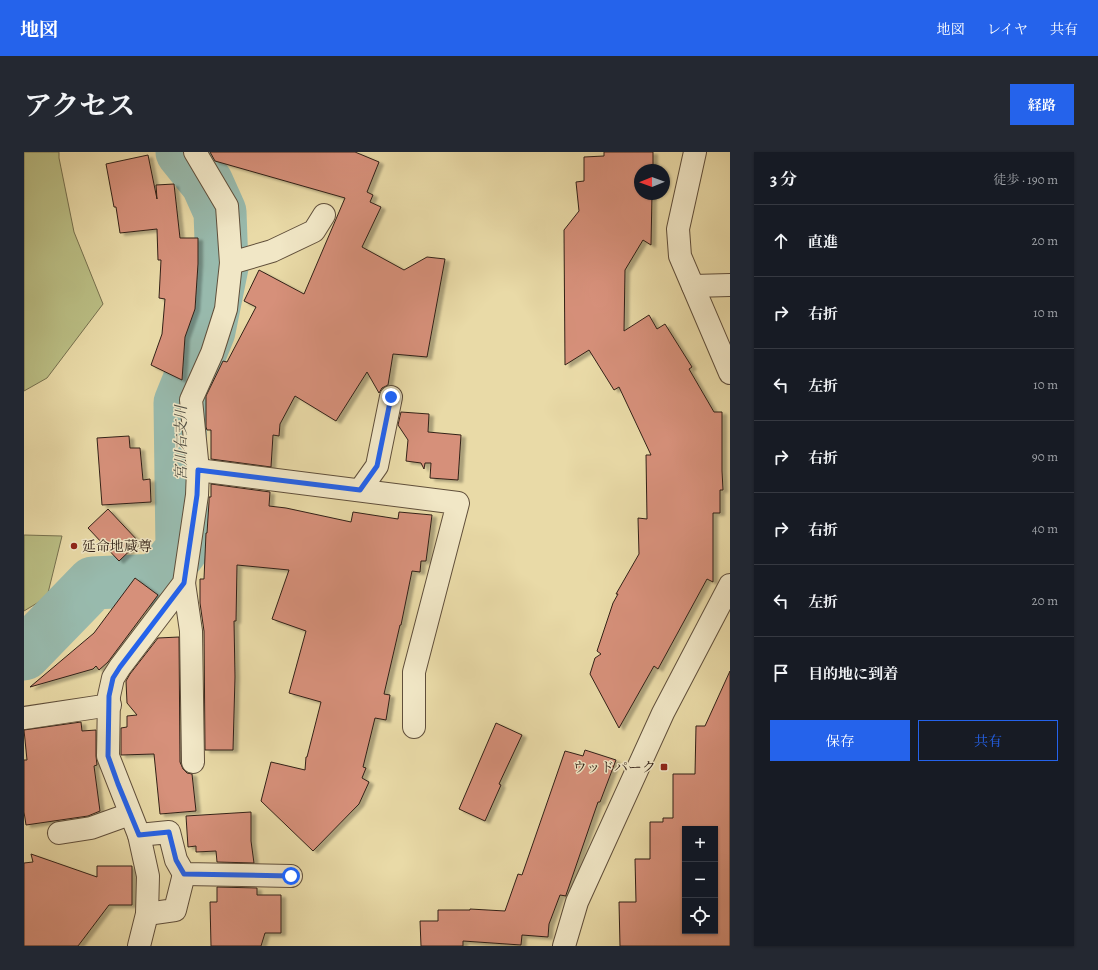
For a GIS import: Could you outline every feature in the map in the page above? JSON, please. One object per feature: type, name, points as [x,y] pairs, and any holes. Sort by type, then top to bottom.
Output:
[{"type":"street","points":[[193,762],[191,631],[184,583],[197,495],[198,470],[191,400],[212,353],[226,309],[231,263],[228,206],[195,152]]},
{"type":"street","points":[[695,152],[678,229],[680,256],[730,373]]},
{"type":"street","points":[[231,263],[272,251],[314,231],[324,215]]},
{"type":"street","points":[[693,286],[730,285]]},
{"type":"street","points":[[360,490],[377,466],[391,397]]},
{"type":"street","points":[[198,470],[458,503],[414,672],[414,727]]},
{"type":"street","points":[[139,946],[148,914],[148,876],[139,835],[108,756],[109,696],[113,678],[120,667],[184,583]]},
{"type":"street","points":[[564,946],[577,902],[662,713],[730,586]]},
{"type":"street","points":[[24,718],[110,705]]},
{"type":"street","points":[[59,833],[91,828],[130,814]]},
{"type":"street","points":[[139,835],[169,832],[176,860],[184,874],[175,910],[148,914]]},
{"type":"street","points":[[184,874],[291,876]]},
{"type":"green space","points":[[24,152],[59,152],[74,232],[103,304],[47,378],[24,391]]},
{"type":"green space","points":[[24,535],[62,536],[47,597],[24,611]]},
{"type":"building","points":[[210,152],[355,152],[379,162],[367,192],[373,195],[370,202],[381,207],[362,247],[404,270],[427,257],[445,259],[427,357],[393,354],[388,385],[382,388],[379,393],[367,372],[336,421],[295,396],[280,424],[279,436],[273,435],[271,467],[211,459],[211,430],[207,430],[206,427],[206,396],[223,361],[227,362],[256,307],[244,301],[259,270],[304,294],[345,198],[215,161]]},
{"type":"building","points":[[604,152],[653,152],[653,164],[634,164],[634,200],[652,200],[651,245],[643,240],[625,270],[624,331],[649,315],[657,329],[665,324],[692,367],[689,369],[714,412],[722,412],[723,490],[720,490],[720,513],[713,513],[713,582],[707,579],[658,669],[654,666],[619,728],[590,674],[595,658],[601,654],[597,651],[613,603],[618,594],[616,594],[639,554],[638,518],[647,519],[646,455],[651,455],[619,387],[614,390],[589,350],[565,365],[564,230],[579,211],[576,182],[584,181],[584,157],[604,156]]},
{"type":"building","points":[[148,155],[157,199],[156,185],[174,184],[180,238],[198,238],[195,309],[185,337],[182,380],[151,365],[162,334],[165,299],[159,298],[161,260],[158,260],[157,229],[120,233],[116,207],[114,207],[106,164]]},
{"type":"building","points":[[401,412],[429,414],[428,432],[461,435],[458,480],[430,478],[431,463],[425,463],[424,469],[421,463],[406,461],[408,440],[398,425]]},
{"type":"building","points":[[129,436],[130,448],[140,448],[143,480],[150,479],[151,502],[102,505],[97,438]]},
{"type":"building","points":[[211,484],[270,492],[269,506],[286,508],[351,522],[353,512],[398,519],[399,512],[432,515],[426,561],[421,561],[420,572],[412,571],[401,625],[384,694],[390,695],[386,720],[375,718],[363,767],[366,768],[362,778],[369,782],[359,804],[313,851],[261,801],[271,762],[305,770],[306,757],[321,702],[289,693],[306,631],[272,619],[289,570],[237,565],[236,621],[234,621],[235,677],[233,750],[205,750],[204,631],[200,603],[200,579],[204,579],[206,533],[209,497],[211,497]]},
{"type":"building","points":[[108,509],[139,542],[119,561],[88,528]]},
{"type":"building","points":[[135,578],[158,595],[108,662],[99,670],[96,666],[93,669],[30,687],[94,633]]},
{"type":"building","points":[[179,637],[180,762],[183,769],[187,773],[192,774],[196,811],[160,814],[154,754],[121,755],[121,728],[127,727],[127,716],[137,715],[127,703],[126,681],[158,638]]},
{"type":"building","points":[[730,671],[730,946],[620,946],[619,902],[636,902],[635,859],[650,859],[650,822],[663,822],[663,818],[673,818],[673,774],[695,774],[696,726],[705,726]]},
{"type":"building","points":[[81,722],[82,731],[96,730],[97,765],[94,766],[100,811],[88,816],[26,825],[24,812],[24,760],[27,760],[24,730]]},
{"type":"building","points":[[496,723],[522,735],[499,784],[501,785],[485,821],[459,809]]},
{"type":"building","points":[[585,750],[616,760],[600,802],[598,802],[566,896],[560,895],[549,924],[548,937],[522,935],[521,945],[463,941],[463,946],[421,946],[420,921],[438,921],[438,910],[470,909],[505,911],[518,874],[522,875],[565,751],[583,756]]},
{"type":"building","points":[[251,812],[251,841],[254,863],[217,862],[216,851],[196,852],[196,846],[188,847],[186,816]]},
{"type":"building","points":[[31,854],[97,877],[97,866],[132,866],[132,905],[109,905],[78,946],[24,946],[24,863],[33,862]]},
{"type":"building","points":[[217,887],[257,888],[257,895],[281,895],[281,933],[265,933],[261,946],[211,946],[210,902],[217,902]]},
{"type":"waterway","name":"宮川右支川","points":[[24,654],[93,583],[158,580],[182,549],[180,403],[209,331],[222,267],[220,212],[207,183],[182,152]]},
{"type":"place","name":"延命地蔵尊","points":[[74,546]]},
{"type":"place","name":"ウッドパーク","points":[[664,767]]},
{"type":"route","points":[[291,876],[184,874],[176,860],[169,832],[139,835],[108,756],[109,696],[113,678],[120,667],[184,583],[197,495],[198,470],[360,490],[377,466],[391,397]]}]
